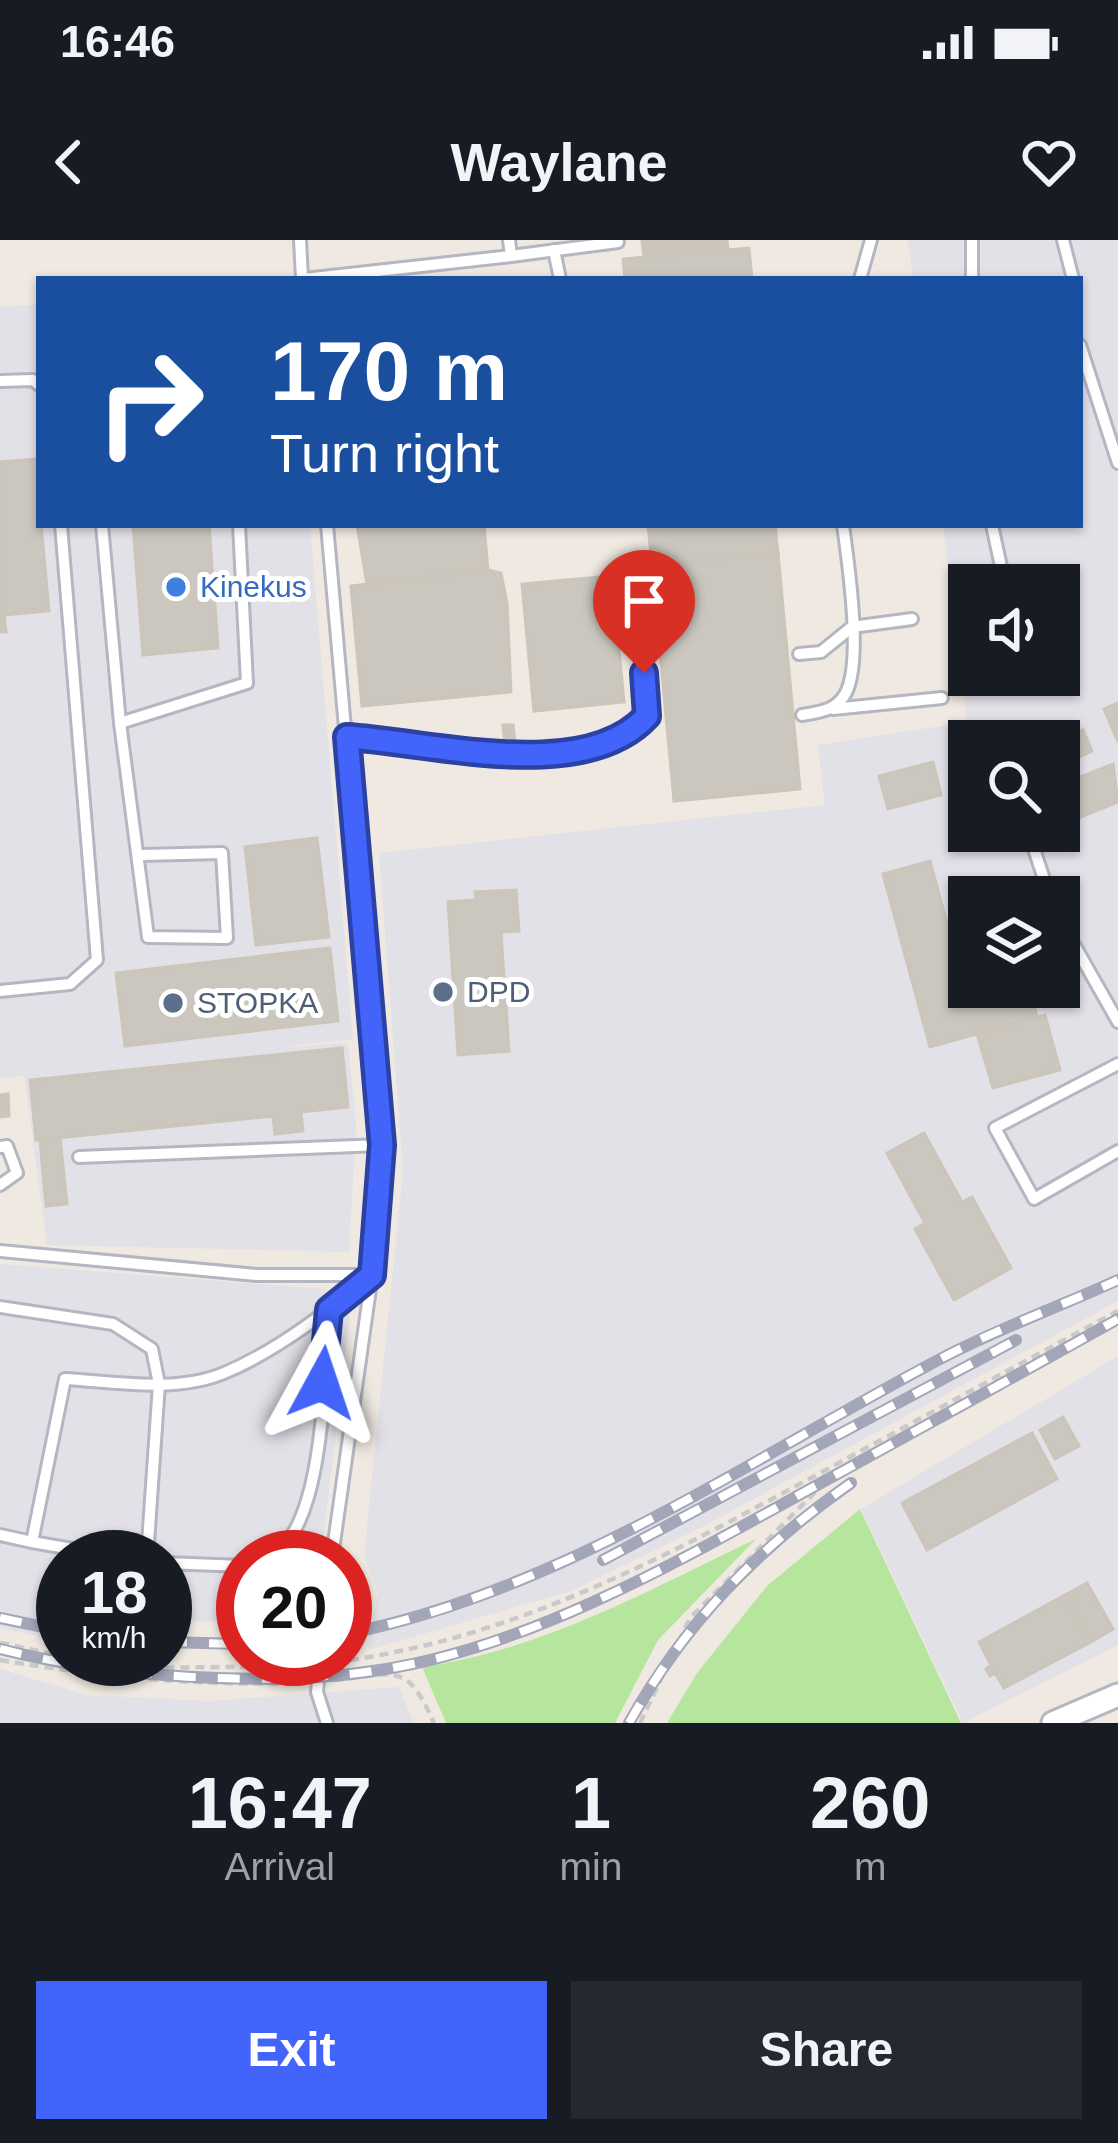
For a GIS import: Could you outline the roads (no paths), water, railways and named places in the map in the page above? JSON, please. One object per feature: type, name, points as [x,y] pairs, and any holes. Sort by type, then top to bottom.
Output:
[{"type":"street","points":[[1053,1723],[1118,1695]]},
{"type":"lane","points":[[300,240],[303,276]]},
{"type":"lane","points":[[509,240],[511,256]]},
{"type":"lane","points":[[861,276],[871,240]]},
{"type":"lane","points":[[972,240],[972,276]]},
{"type":"lane","points":[[1063,240],[1072,276]]},
{"type":"lane","points":[[322,276],[618,242]]},
{"type":"lane","points":[[554,250],[559,276]]},
{"type":"lane","points":[[1083,354],[1118,463]]},
{"type":"lane","points":[[0,381],[36,382]]},
{"type":"lane","points":[[0,991],[70,983],[97,960],[61,528]]},
{"type":"lane","points":[[102,528],[120,723],[142,855],[148,938],[227,938],[222,853],[142,855]]},
{"type":"lane","points":[[120,723],[247,683],[239,528]]},
{"type":"lane","points":[[327,528],[382,1145],[372,1275],[336,1530]]},
{"type":"lane","points":[[833,709],[848,693],[851,627],[843,528]]},
{"type":"lane","points":[[993,528],[1000,564]]},
{"type":"lane","points":[[799,654],[820,652],[851,627],[912,619]]},
{"type":"lane","points":[[347,737],[513,759],[627,738],[647,716],[641,629]]},
{"type":"lane","points":[[802,716],[942,698]]},
{"type":"lane","points":[[1080,955],[1118,1022]]},
{"type":"lane","points":[[1118,1064],[994,1128],[1034,1199],[1118,1151]]},
{"type":"lane","points":[[79,1156],[382,1145]]},
{"type":"lane","points":[[0,1147],[7,1146],[14,1156],[17,1173],[0,1185]]},
{"type":"lane","points":[[0,1251],[257,1275],[372,1275]]},
{"type":"lane","points":[[32,1542],[65,1379],[159,1384],[222,1374],[329,1310],[372,1275]]},
{"type":"lane","points":[[0,1307],[113,1324],[152,1349],[159,1384],[149,1530]]},
{"type":"lane","points":[[294,1530],[303,1520],[316,1456],[329,1310]]},
{"type":"lane","points":[[0,1535],[36,1543]]},
{"type":"lane","points":[[319,1686],[327,1723]]},
{"type":"railway","points":[[372,1627],[502,1587],[578,1555],[726,1479],[942,1358],[1118,1280]]},
{"type":"railway","points":[[0,1649],[90,1667],[239,1679],[336,1675],[435,1659],[543,1623],[649,1576],[1118,1319]]},
{"type":"railway","points":[[603,1560],[1016,1340]]},
{"type":"railway","points":[[629,1723],[674,1653],[726,1590],[785,1534],[851,1483]]},
{"type":"railway","points":[[0,1618],[36,1625]]},
{"type":"railway","points":[[192,1643],[216,1643]]},
{"type":"place","name":"Kinekus","points":[[176,587]]},
{"type":"place","name":"DPD","points":[[443,992]]},
{"type":"place","name":"STOPKA","points":[[173,1003]]}]
